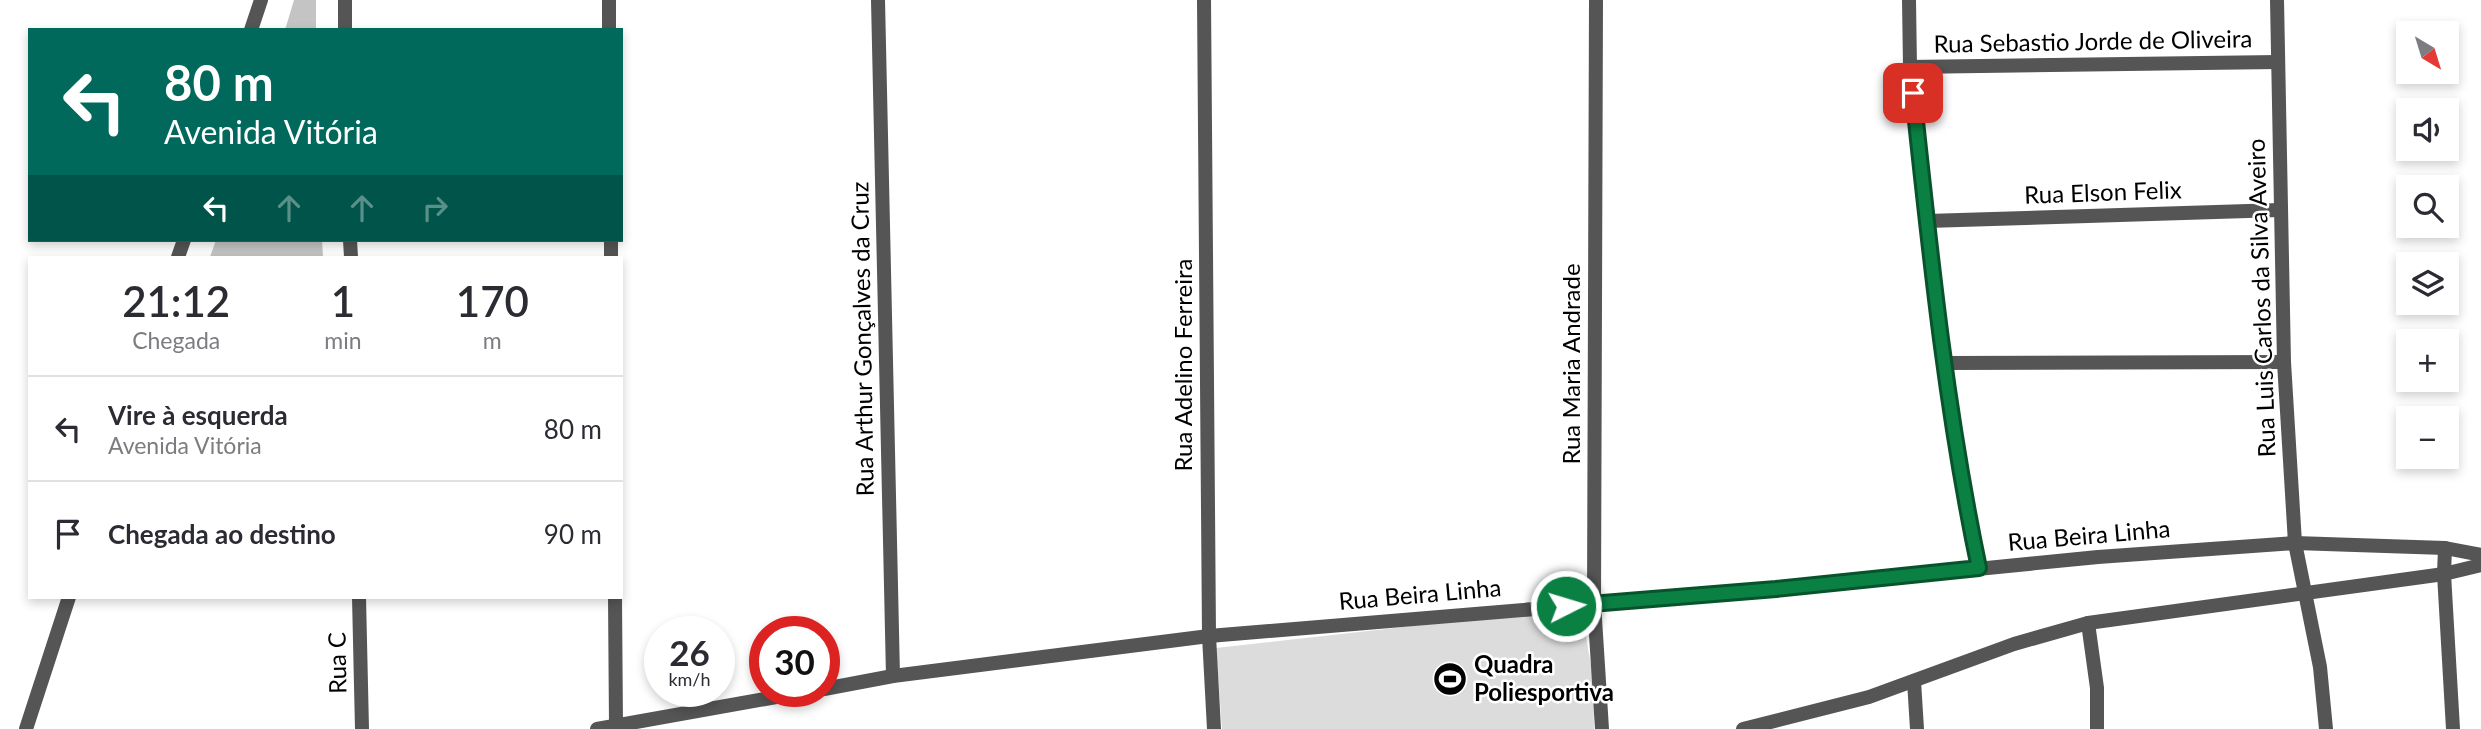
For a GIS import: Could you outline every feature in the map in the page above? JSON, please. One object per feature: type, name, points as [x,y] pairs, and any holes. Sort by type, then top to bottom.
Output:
[{"type":"street","points":[[252,28],[261,0]]},
{"type":"street","points":[[345,0],[345,28]]},
{"type":"street","points":[[608,0],[609,28]]},
{"type":"street","name":"Rua Arthur Gonçalves da Cruz","points":[[878,0],[893,676]]},
{"type":"street","name":"Rua Adelino Ferreira","points":[[1204,0],[1209,636],[1214,729]]},
{"type":"street","name":"Rua Maria Andrade","points":[[1596,0],[1594,603],[1602,729]]},
{"type":"street","points":[[1909,0],[1910,67],[1944,363],[1961,477],[1979,568]]},
{"type":"street","name":"Rua Luis Carlos da Silva Aveiro","points":[[2277,0],[2284,362],[2295,543],[2320,667],[2326,729]]},
{"type":"street","name":"Rua Sebastio Jorde de Oliveira","points":[[1910,67],[2278,62]]},
{"type":"street","name":"Rua Elson Felix","points":[[1927,221],[2280,210]]},
{"type":"street","points":[[1944,363],[2284,362]]},
{"type":"street","name":"Rua Beira Linha","points":[[840,686],[893,676],[1209,636],[1776,589],[1979,568],[2295,543],[2445,548],[2481,555]]},
{"type":"street","points":[[2445,548],[2444,574],[2453,729]]},
{"type":"street","points":[[1743,729],[1869,697],[2014,644],[2088,623],[2210,604],[2444,574],[2481,565]]},
{"type":"street","points":[[26,729],[68,599]]},
{"type":"street","name":"Rua C","points":[[359,599],[362,729]]},
{"type":"street","points":[[615,599],[616,726]]},
{"type":"street","points":[[2088,623],[2097,688],[2097,729]]},
{"type":"street","points":[[1914,681],[1917,729]]},
{"type":"street","points":[[597,729],[749,702]]},
{"type":"shaded area","points":[[1581,607],[1593,678],[1594,729],[1222,729],[1216,648]]},
{"type":"building","points":[[294,0],[316,0],[316,28],[286,28]]},
{"type":"building","points":[[215,242],[322,242],[323,256],[210,256]]},
{"type":"place","name":"Quadra Poliesportiva","points":[[1450,679]]},
{"type":"route","points":[[1566,606],[1776,589],[1979,568],[1961,477],[1944,363],[1913,93]]}]
